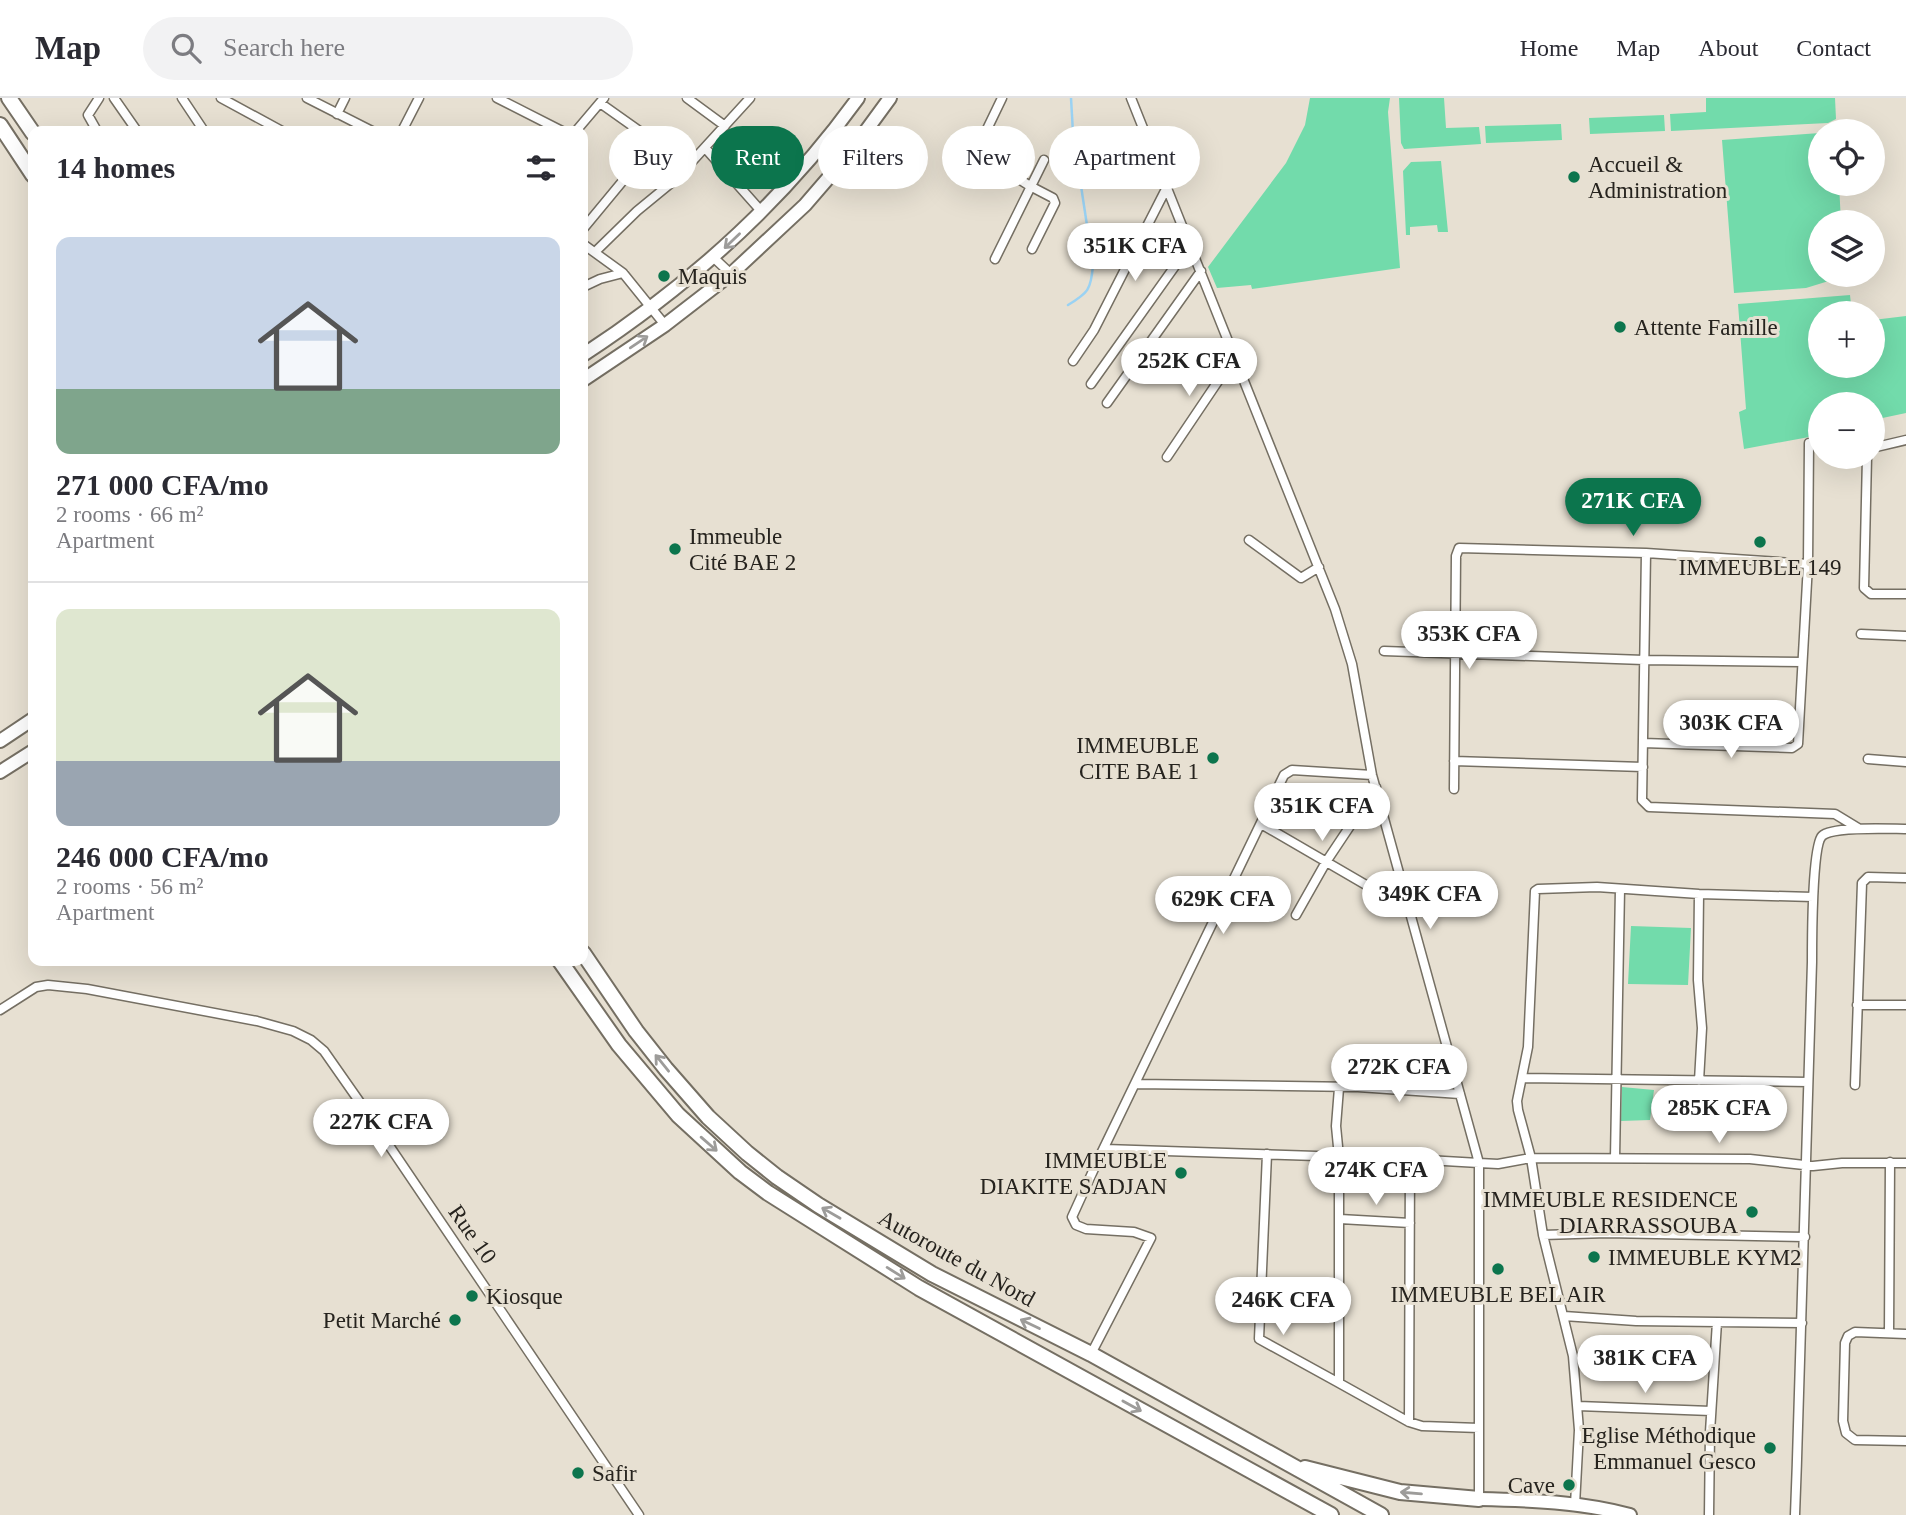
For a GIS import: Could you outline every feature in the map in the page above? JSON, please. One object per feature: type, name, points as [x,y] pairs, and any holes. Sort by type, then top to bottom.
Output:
[{"type":"highway","points":[[9,98],[28,126]]},
{"type":"highway","points":[[0,125],[28,167]]},
{"type":"highway","name":"Autoroute du Nord","points":[[588,960],[636,1031],[708,1117],[747,1153],[818,1205],[932,1273],[1091,1354],[1381,1515]]},
{"type":"highway","name":"Autoroute du Nord","points":[[564,966],[619,1045],[678,1115],[740,1172],[768,1193],[919,1288],[1331,1515]]},
{"type":"highway","points":[[1264,1452],[1294,1465],[1400,1492],[1479,1499]]},
{"type":"main road","points":[[588,351],[714,258],[762,212],[808,162],[858,98]]},
{"type":"main road","points":[[588,377],[665,325],[731,274],[805,205],[849,154],[890,98]]},
{"type":"main road","points":[[0,741],[28,722]]},
{"type":"main road","points":[[0,772],[28,754]]},
{"type":"main road","points":[[1479,1499],[1529,1500],[1630,1515]]},
{"type":"street","points":[[94,126],[88,115],[99,98]]},
{"type":"street","points":[[114,98],[134,126]]},
{"type":"street","points":[[182,98],[201,126]]},
{"type":"street","points":[[221,98],[266,126]]},
{"type":"street","points":[[307,98],[362,126]]},
{"type":"street","points":[[337,114],[345,98]]},
{"type":"street","points":[[405,126],[419,98]]},
{"type":"street","points":[[497,98],[552,126]]},
{"type":"street","points":[[687,98],[726,126],[750,98]]},
{"type":"street","points":[[989,126],[1002,98]]},
{"type":"street","points":[[1131,98],[1142,126]]},
{"type":"street","points":[[580,126],[602,100],[655,142],[588,223]]},
{"type":"street","points":[[595,252],[637,211],[676,179],[711,143]]},
{"type":"street","points":[[706,149],[762,212]]},
{"type":"street","points":[[1035,177],[1044,160]]},
{"type":"street","points":[[995,260],[1029,189]]},
{"type":"street","points":[[1032,249],[1055,203],[1053,198],[1035,189]]},
{"type":"street","points":[[1073,361],[1094,330],[1166,189]]},
{"type":"street","points":[[1168,189],[1335,609],[1352,664],[1376,788],[1479,1163],[1479,1499]]},
{"type":"street","points":[[1091,384],[1190,245]]},
{"type":"street","points":[[588,247],[623,273],[665,325]]},
{"type":"street","points":[[714,258],[731,274]]},
{"type":"street","points":[[1107,402],[1201,271]]},
{"type":"street","points":[[588,285],[623,273]]},
{"type":"street","points":[[1167,457],[1235,356]]},
{"type":"street","points":[[1885,445],[1906,440]]},
{"type":"street","points":[[1643,743],[1796,746],[1800,734],[1808,564],[1809,469]]},
{"type":"street","points":[[1867,469],[1864,588],[1871,594],[1906,594]]},
{"type":"street","points":[[1249,540],[1301,578],[1319,567]]},
{"type":"street","points":[[1454,789],[1456,556],[1460,548],[1646,553],[1808,564]]},
{"type":"street","points":[[1646,553],[1644,804],[1648,807],[1835,814],[1858,828]]},
{"type":"street","points":[[1861,634],[1906,636]]},
{"type":"street","points":[[1384,651],[1644,660],[1802,662]]},
{"type":"street","points":[[1868,759],[1906,762]]},
{"type":"street","points":[[1454,761],[1643,767]]},
{"type":"street","points":[[1091,1354],[1151,1238],[1134,1231],[1086,1229],[1076,1225],[1072,1217],[1261,824],[1288,771],[1373,775]]},
{"type":"street","points":[[1296,915],[1326,862],[1376,788]]},
{"type":"street","points":[[1261,824],[1409,910]]},
{"type":"street","points":[[1795,1515],[1813,897],[1822,836],[1858,828],[1906,829]]},
{"type":"street","points":[[1855,1085],[1862,881],[1868,877],[1906,878]]},
{"type":"street","points":[[1575,1505],[1578,1406],[1573,1356],[1543,1235],[1531,1158],[1517,1101],[1528,1047],[1535,891],[1584,887],[1813,897]]},
{"type":"street","points":[[1615,1158],[1620,889]]},
{"type":"street","points":[[1699,894],[1698,980],[1702,1028],[1699,1081]]},
{"type":"street","name":"Rue 10","points":[[0,1010],[36,987],[48,985],[153,1000],[257,1021],[293,1031],[311,1040],[324,1051],[359,1101],[639,1515]]},
{"type":"street","points":[[1857,1005],[1906,1005]]},
{"type":"street","points":[[1523,1078],[1808,1082]]},
{"type":"street","points":[[1136,1083],[1461,1094]]},
{"type":"street","points":[[1339,1088],[1336,1125],[1340,1219],[1339,1383]]},
{"type":"street","points":[[1105,1149],[1498,1164],[1531,1158],[1751,1159],[1807,1165],[1906,1163]]},
{"type":"street","points":[[1267,1154],[1259,1339],[1409,1423],[1432,1427],[1479,1428]]},
{"type":"street","points":[[1409,1423],[1410,1159]]},
{"type":"street","points":[[1889,1333],[1890,1162]]},
{"type":"street","points":[[1340,1219],[1410,1223]]},
{"type":"street","points":[[1543,1235],[1607,1233],[1805,1237]]},
{"type":"street","points":[[1564,1316],[1802,1323]]},
{"type":"street","points":[[1709,1515],[1711,1411],[1717,1322]]},
{"type":"street","points":[[1906,1334],[1855,1332],[1848,1336],[1845,1343],[1843,1421],[1846,1433],[1855,1440],[1906,1441]]},
{"type":"street","points":[[1578,1406],[1711,1411]]},
{"type":"green space","points":[[1310,98],[1390,98],[1388,112],[1400,268],[1252,289],[1251,285],[1217,288],[1208,267],[1286,163],[1305,125]]},
{"type":"green space","points":[[1399,98],[1444,98],[1446,128],[1479,127],[1481,144],[1404,149],[1401,143]]},
{"type":"green space","points":[[1706,98],[1835,98],[1836,119],[1808,119],[1808,124],[1671,131],[1670,114],[1706,112]]},
{"type":"green space","points":[[1664,115],[1665,131],[1590,134],[1589,118]]},
{"type":"green space","points":[[1561,124],[1562,140],[1486,143],[1485,126]]},
{"type":"green space","points":[[1808,134],[1808,196],[1840,196],[1840,210],[1808,210],[1809,287],[1734,293],[1722,140]]},
{"type":"green space","points":[[1441,161],[1448,232],[1438,232],[1437,225],[1410,227],[1410,235],[1406,235],[1403,171],[1411,162]]},
{"type":"green space","points":[[1850,295],[1851,301],[1808,301],[1808,378],[1885,378],[1885,319],[1906,316],[1906,413],[1885,417],[1885,392],[1808,392],[1808,437],[1744,449],[1739,412],[1746,409],[1738,304]]},
{"type":"green space","points":[[1631,926],[1691,928],[1688,985],[1628,984]]},
{"type":"green space","points":[[1622,1087],[1654,1090],[1650,1120],[1621,1121]]},
{"type":"waterway","points":[[1068,305],[1087,290],[1093,265],[1073,133],[1071,98]]},
{"type":"place","name":"Accueil & Administration","points":[[1574,177]]},
{"type":"place","name":"Maquis","points":[[664,276]]},
{"type":"place","name":"Attente Famille","points":[[1620,327]]},
{"type":"place","name":"IMMEUBLE 149","points":[[1760,542]]},
{"type":"place","name":"Immeuble Cité BAE 2","points":[[675,549]]},
{"type":"place","name":"IMMEUBLE CITE BAE 1","points":[[1213,758]]},
{"type":"place","name":"IMMEUBLE DIAKITE SADJAN","points":[[1181,1173]]},
{"type":"place","name":"IMMEUBLE RESIDENCE DIARRASSOUBA","points":[[1752,1212]]},
{"type":"place","name":"IMMEUBLE KYM2","points":[[1594,1257]]},
{"type":"place","name":"IMMEUBLE BEL AIR","points":[[1498,1269]]},
{"type":"place","name":"Kiosque","points":[[472,1296]]},
{"type":"place","name":"Petit Marché","points":[[455,1320]]},
{"type":"place","name":"Eglise Méthodique Emmanuel Gesco","points":[[1770,1448]]},
{"type":"place","name":"Safir","points":[[578,1473]]},
{"type":"place","name":"Cave","points":[[1569,1485]]}]
